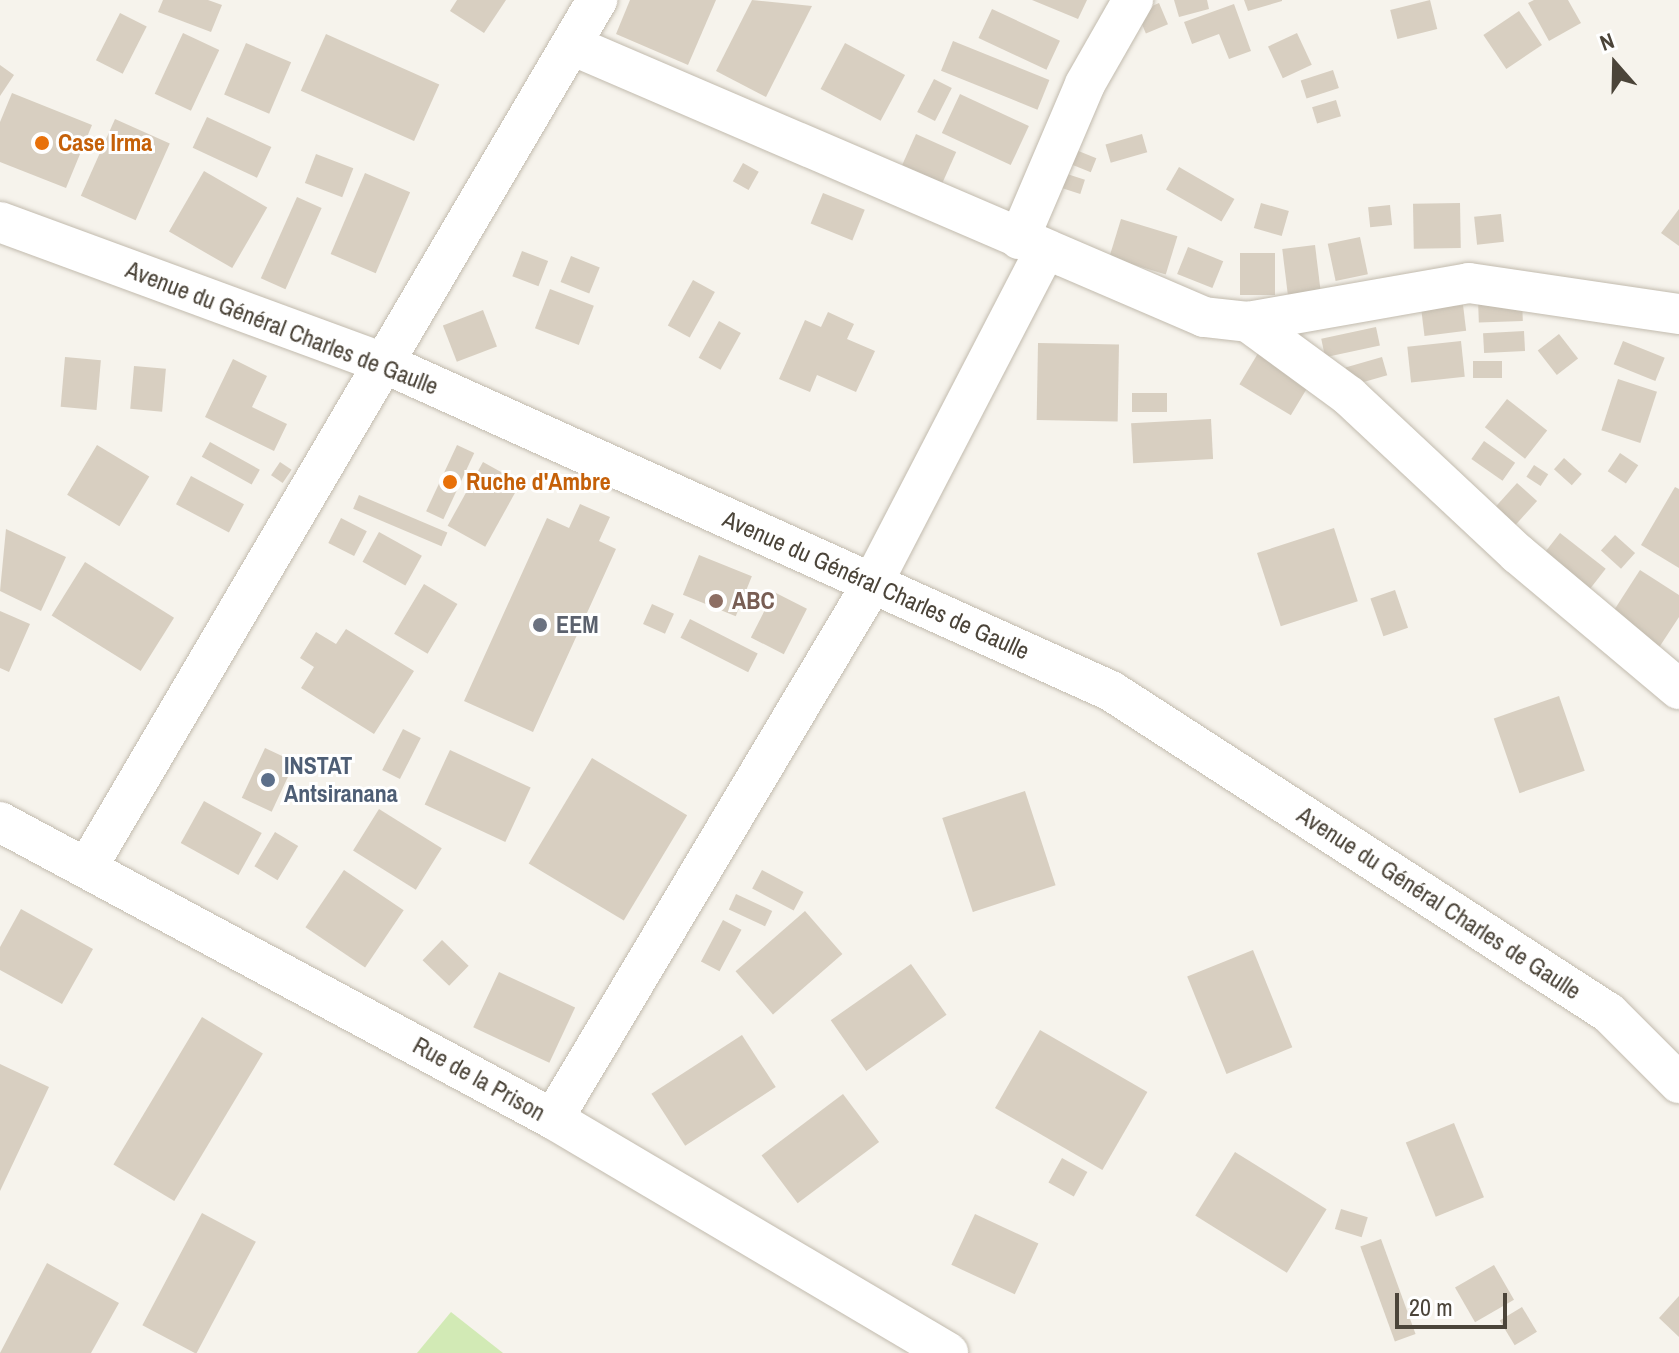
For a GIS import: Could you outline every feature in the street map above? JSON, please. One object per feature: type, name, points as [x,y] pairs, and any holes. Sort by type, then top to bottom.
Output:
[{"type":"street","points":[[88,866],[576,47],[597,0]]},
{"type":"street","points":[[553,1119],[872,584],[1031,246],[1085,84],[1133,0]]},
{"type":"street","points":[[576,47],[1031,246],[1204,317],[1248,322],[1469,283],[1679,314]]},
{"type":"street","name":"Avenue du Général Charles de Gaulle","points":[[0,222],[388,365],[1111,691],[1609,1013],[1679,1083]]},
{"type":"street","points":[[1248,322],[1349,396],[1518,554],[1679,689]]},
{"type":"street","name":"Rue de la Prison","points":[[0,822],[88,866],[553,1119],[948,1353]]},
{"type":"green space","points":[[451,1312],[503,1353],[417,1353]]},
{"type":"building","points":[[163,0],[208,0],[222,5],[211,32],[158,12]]},
{"type":"building","points":[[457,0],[506,0],[484,33],[450,11]]},
{"type":"building","points":[[630,0],[716,0],[688,65],[616,34]]},
{"type":"building","points":[[752,0],[812,6],[766,97],[716,71]]},
{"type":"building","points":[[1032,0],[1087,0],[1078,19]]},
{"type":"building","points":[[1174,0],[1207,0],[1209,9],[1179,17]]},
{"type":"building","points":[[1244,0],[1282,0],[1282,1],[1248,11]]},
{"type":"building","points":[[1430,0],[1437,29],[1397,39],[1390,10]]},
{"type":"building","points":[[1534,0],[1568,0],[1581,23],[1549,41],[1528,3]]},
{"type":"building","points":[[1159,3],[1168,24],[1146,34],[1137,12]]},
{"type":"building","points":[[1234,4],[1251,51],[1229,59],[1219,34],[1192,44],[1184,22]]},
{"type":"building","points":[[992,9],[1060,41],[1046,70],[978,38]]},
{"type":"building","points":[[1519,11],[1542,45],[1506,69],[1483,35]]},
{"type":"building","points":[[120,13],[147,27],[123,74],[96,60]]},
{"type":"building","points":[[183,33],[219,50],[191,111],[155,94]]},
{"type":"building","points":[[1297,33],[1312,65],[1283,78],[1268,47]]},
{"type":"building","points":[[326,34],[439,84],[414,141],[301,91]]},
{"type":"building","points":[[953,41],[1049,80],[1037,110],[941,71]]},
{"type":"building","points":[[246,43],[291,62],[269,114],[224,95]]},
{"type":"building","points":[[845,43],[905,75],[881,121],[821,89]]},
{"type":"building","points":[[0,65],[14,75],[0,96]]},
{"type":"building","points":[[1333,70],[1339,88],[1307,99],[1301,81]]},
{"type":"building","points":[[934,79],[952,88],[935,121],[917,112]]},
{"type":"building","name":"Case Irma","points":[[12,93],[92,125],[66,188],[0,162],[0,122]]},
{"type":"building","points":[[960,94],[1029,126],[1011,165],[942,133]]},
{"type":"building","points":[[1336,100],[1341,116],[1317,124],[1312,107]]},
{"type":"building","points":[[207,117],[271,147],[257,178],[193,148]]},
{"type":"building","points":[[115,119],[170,143],[136,220],[81,196]]},
{"type":"building","points":[[916,134],[956,152],[942,183],[902,165]]},
{"type":"building","points":[[1142,134],[1147,152],[1111,163],[1105,144]]},
{"type":"building","points":[[1076,150],[1096,158],[1091,172],[1070,164]]},
{"type":"building","points":[[316,154],[353,168],[342,197],[305,183]]},
{"type":"building","points":[[743,163],[759,172],[749,190],[733,181]]},
{"type":"building","points":[[1179,167],[1234,199],[1221,222],[1166,190]]},
{"type":"building","points":[[204,171],[267,207],[232,268],[169,232]]},
{"type":"building","points":[[365,173],[410,192],[376,273],[331,254]]},
{"type":"building","points":[[1064,173],[1085,180],[1080,194],[1059,187]]},
{"type":"building","points":[[823,193],[865,210],[852,240],[811,224]]},
{"type":"building","points":[[297,197],[322,208],[285,289],[261,278]]},
{"type":"building","points":[[1261,203],[1289,211],[1282,236],[1254,228]]},
{"type":"building","points":[[1460,203],[1461,248],[1414,249],[1413,204]]},
{"type":"building","points":[[1390,205],[1392,225],[1370,227],[1368,207]]},
{"type":"building","points":[[1679,209],[1679,246],[1661,233]]},
{"type":"building","points":[[1501,214],[1504,242],[1477,245],[1474,217]]},
{"type":"building","points":[[1121,219],[1177,236],[1166,275],[1109,257]]},
{"type":"building","points":[[1360,237],[1368,274],[1336,281],[1328,244]]},
{"type":"building","points":[[1315,245],[1321,293],[1288,297],[1282,249]]},
{"type":"building","points":[[1188,247],[1223,261],[1212,288],[1177,274]]},
{"type":"building","points":[[522,251],[548,261],[538,286],[512,276]]},
{"type":"building","points":[[1240,253],[1275,253],[1275,295],[1240,295]]},
{"type":"building","points":[[571,256],[600,268],[589,294],[561,282]]},
{"type":"building","points":[[693,280],[715,292],[690,338],[668,325]]},
{"type":"building","points":[[550,289],[594,306],[579,345],[535,328]]},
{"type":"building","points":[[1522,298],[1523,321],[1479,323],[1478,300]]},
{"type":"building","points":[[1463,305],[1466,331],[1424,336],[1421,310]]},
{"type":"building","points":[[483,310],[497,346],[457,362],[443,325]]},
{"type":"building","points":[[828,312],[854,324],[847,339],[875,351],[856,392],[817,375],[810,392],[779,379],[805,320],[821,327]]},
{"type":"building","points":[[719,321],[741,333],[721,370],[699,358]]},
{"type":"building","points":[[1376,327],[1380,346],[1325,357],[1321,339]]},
{"type":"building","points":[[1524,331],[1525,351],[1484,353],[1483,333]]},
{"type":"building","points":[[1559,334],[1578,358],[1557,375],[1538,351]]},
{"type":"building","points":[[1461,341],[1465,377],[1411,382],[1407,347]]},
{"type":"building","points":[[1623,341],[1665,358],[1655,381],[1614,364]]},
{"type":"building","points":[[1038,343],[1119,344],[1118,421],[1037,420]]},
{"type":"building","points":[[1260,350],[1311,381],[1291,415],[1239,384]]},
{"type":"building","points":[[65,357],[101,360],[97,410],[61,407]]},
{"type":"building","points":[[1382,357],[1387,375],[1351,386],[1345,367]]},
{"type":"building","points":[[233,359],[267,376],[252,407],[287,424],[274,451],[205,417]]},
{"type":"building","points":[[1473,361],[1502,361],[1502,378],[1473,378]]},
{"type":"building","points":[[134,366],[166,369],[162,412],[130,409]]},
{"type":"building","points":[[1618,379],[1657,392],[1640,443],[1601,430]]},
{"type":"building","points":[[1132,393],[1167,393],[1167,412],[1132,412]]},
{"type":"building","points":[[1507,399],[1547,430],[1525,459],[1485,427]]},
{"type":"building","points":[[1211,419],[1213,459],[1133,463],[1131,423]]},
{"type":"building","points":[[1484,441],[1515,463],[1503,481],[1471,459]]},
{"type":"building","points":[[210,442],[260,470],[252,485],[202,457]]},
{"type":"building","points":[[97,445],[149,476],[119,526],[67,495]]},
{"type":"building","name":"Ruche d'Ambre","points":[[457,445],[474,453],[443,519],[426,511]]},
{"type":"building","points":[[1620,453],[1638,465],[1626,484],[1608,471]]},
{"type":"building","points":[[1564,458],[1582,474],[1572,485],[1554,469]]},
{"type":"building","points":[[280,462],[292,470],[283,483],[271,475]]},
{"type":"building","points":[[483,462],[521,483],[485,547],[448,526]]},
{"type":"building","points":[[1534,465],[1548,474],[1541,486],[1526,477]]},
{"type":"building","points":[[191,476],[244,504],[229,532],[176,504]]},
{"type":"building","points":[[1517,483],[1537,501],[1515,526],[1495,508]]},
{"type":"building","points":[[1675,487],[1679,489],[1679,568],[1641,545]]},
{"type":"building","points":[[359,495],[447,533],[442,546],[353,509]]},
{"type":"building","name":"EEM","points":[[580,504],[610,517],[599,541],[616,549],[533,732],[464,701],[547,518],[569,528]]},
{"type":"building","points":[[341,518],[367,531],[354,556],[328,543]]},
{"type":"building","points":[[1334,528],[1358,601],[1281,626],[1257,553]]},
{"type":"building","points":[[6,529],[66,557],[41,611],[0,591]]},
{"type":"building","points":[[379,532],[422,556],[405,585],[363,562]]},
{"type":"building","points":[[1560,533],[1606,569],[1590,589],[1544,553]]},
{"type":"building","points":[[1615,535],[1635,553],[1621,569],[1601,551]]},
{"type":"building","points":[[699,555],[752,576],[736,616],[683,595]]},
{"type":"building","points":[[85,562],[174,618],[141,671],[52,615]]},
{"type":"building","points":[[1640,570],[1679,595],[1679,617],[1658,649],[1609,618]]},
{"type":"building","points":[[424,584],[457,604],[428,654],[394,634]]},
{"type":"building","points":[[1395,590],[1408,628],[1383,636],[1370,598]]},
{"type":"building","points":[[774,592],[807,609],[784,654],[751,637]]},
{"type":"building","points":[[652,604],[674,614],[665,634],[643,624]]},
{"type":"building","points":[[0,611],[30,624],[9,672],[0,668]]},
{"type":"building","points":[[690,619],[758,654],[748,672],[680,638]]},
{"type":"building","points":[[346,629],[414,671],[374,734],[301,688],[314,667],[300,658],[316,632],[336,644]]},
{"type":"building","points":[[1559,696],[1585,771],[1519,793],[1494,718]]},
{"type":"building","points":[[403,729],[421,738],[400,779],[382,770]]},
{"type":"building","name":"INSTAT Antsiranana","points":[[265,748],[295,762],[272,812],[242,798]]},
{"type":"building","points":[[450,750],[531,788],[505,842],[425,804]]},
{"type":"building","points":[[592,758],[687,815],[624,921],[529,863]]},
{"type":"building","points":[[1025,791],[1056,885],[973,912],[942,818]]},
{"type":"building","points":[[204,801],[262,833],[238,875],[181,843]]},
{"type":"building","points":[[379,809],[442,848],[416,890],[353,851]]},
{"type":"building","points":[[275,832],[298,846],[278,880],[254,866]]},
{"type":"building","points":[[344,870],[404,910],[365,967],[305,927]]},
{"type":"building","points":[[762,870],[803,892],[794,911],[752,889]]},
{"type":"building","points":[[736,894],[772,911],[765,926],[729,909]]},
{"type":"building","points":[[21,909],[93,949],[62,1004],[0,970],[0,947]]},
{"type":"building","points":[[805,911],[842,954],[773,1014],[736,971]]},
{"type":"building","points":[[723,920],[742,930],[719,971],[701,961]]},
{"type":"building","points":[[442,940],[469,966],[449,986],[423,960]]},
{"type":"building","points":[[1253,950],[1292,1047],[1227,1074],[1187,977]]},
{"type":"building","points":[[911,964],[947,1015],[866,1071],[831,1020]]},
{"type":"building","points":[[499,972],[575,1007],[549,1063],[473,1027]]},
{"type":"building","points":[[202,1017],[263,1054],[174,1201],[113,1164]]},
{"type":"building","points":[[1040,1030],[1147,1092],[1102,1170],[995,1108]]},
{"type":"building","points":[[742,1035],[776,1087],[685,1146],[651,1094]]},
{"type":"building","points":[[0,1064],[49,1087],[0,1191]]},
{"type":"building","points":[[843,1094],[879,1142],[798,1203],[762,1155]]},
{"type":"building","points":[[1454,1123],[1484,1197],[1436,1217],[1406,1142]]},
{"type":"building","points":[[1235,1152],[1327,1209],[1287,1273],[1195,1216]]},
{"type":"building","points":[[1062,1158],[1087,1172],[1074,1197],[1048,1182]]},
{"type":"building","points":[[1341,1209],[1368,1217],[1362,1237],[1335,1229]]},
{"type":"building","points":[[202,1213],[256,1242],[197,1353],[142,1325]]},
{"type":"building","points":[[975,1214],[1038,1244],[1015,1294],[951,1265]]},
{"type":"building","points":[[1381,1239],[1416,1334],[1395,1341],[1360,1247]]},
{"type":"building","points":[[47,1263],[119,1303],[91,1353],[0,1353]]},
{"type":"building","points":[[1494,1265],[1514,1300],[1475,1322],[1455,1288]]},
{"type":"building","points":[[1679,1296],[1679,1337],[1659,1318]]},
{"type":"building","points":[[1522,1307],[1537,1332],[1515,1345],[1500,1320]]},
{"type":"place","name":"Case Irma","points":[[42,143]]},
{"type":"place","name":"Ruche d'Ambre","points":[[450,482]]},
{"type":"place","name":"ABC","points":[[716,601]]},
{"type":"place","name":"EEM","points":[[540,625]]},
{"type":"place","name":"INSTAT Antsiranana","points":[[268,780]]}]
